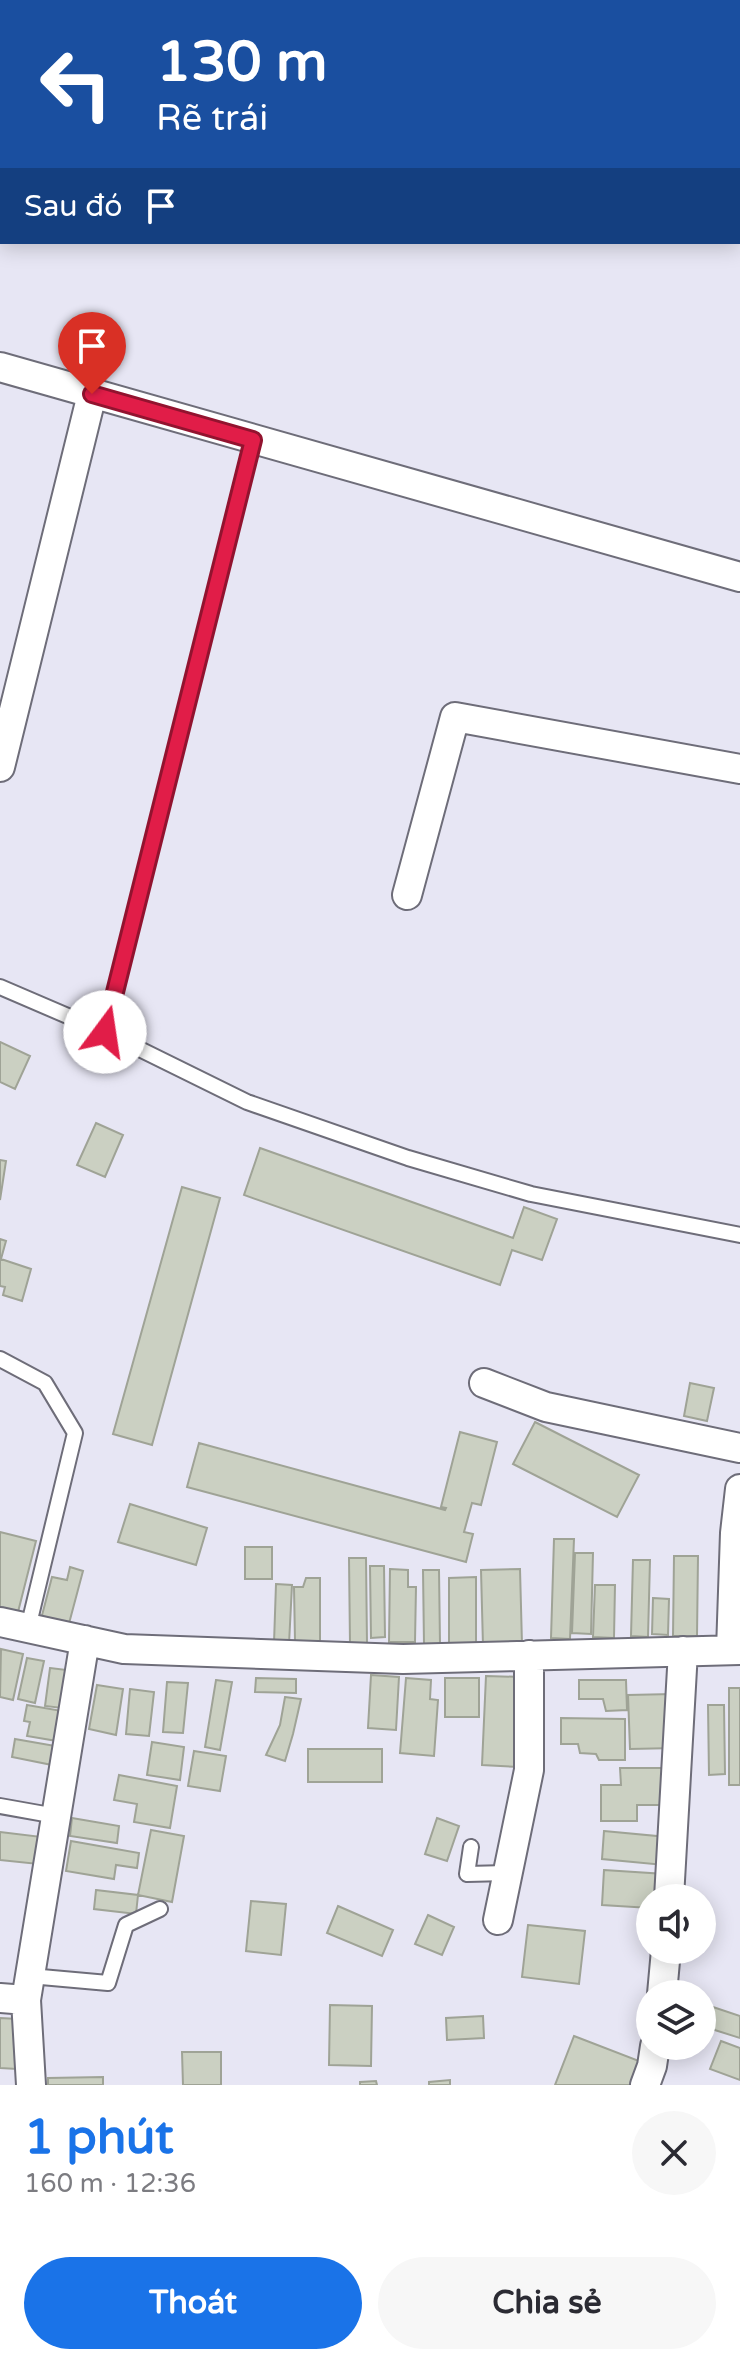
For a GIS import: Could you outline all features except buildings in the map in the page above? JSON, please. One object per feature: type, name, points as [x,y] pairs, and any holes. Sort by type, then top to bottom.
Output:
[{"type":"street","points":[[0,367],[740,577]]},
{"type":"street","points":[[0,767],[92,394]]},
{"type":"street","points":[[407,895],[455,717],[740,769]]},
{"type":"street","points":[[484,1383],[546,1407],[740,1448]]},
{"type":"street","points":[[0,1622],[124,1649],[388,1658],[735,1650],[735,1533],[740,1489]]},
{"type":"street","points":[[31,2085],[19,1992],[56,1816],[85,1640]]},
{"type":"street","points":[[670,1884],[683,1651]]},
{"type":"street","points":[[498,1920],[529,1770],[529,1655]]},
{"type":"street","points":[[645,2085],[653,2060]]},
{"type":"lane","points":[[105,1032],[253,440]]},
{"type":"lane","points":[[0,987],[105,1032],[247,1102],[408,1158],[531,1194],[740,1235]]},
{"type":"lane","points":[[0,1359],[45,1383],[75,1433],[28,1628]]},
{"type":"lane","points":[[0,1806],[56,1816]]},
{"type":"lane","points":[[471,1847],[467,1874],[507,1873]]},
{"type":"lane","points":[[19,1992],[108,1983],[126,1925],[160,1909]]},
{"type":"route","points":[[92,394],[253,440],[105,1032]]}]
